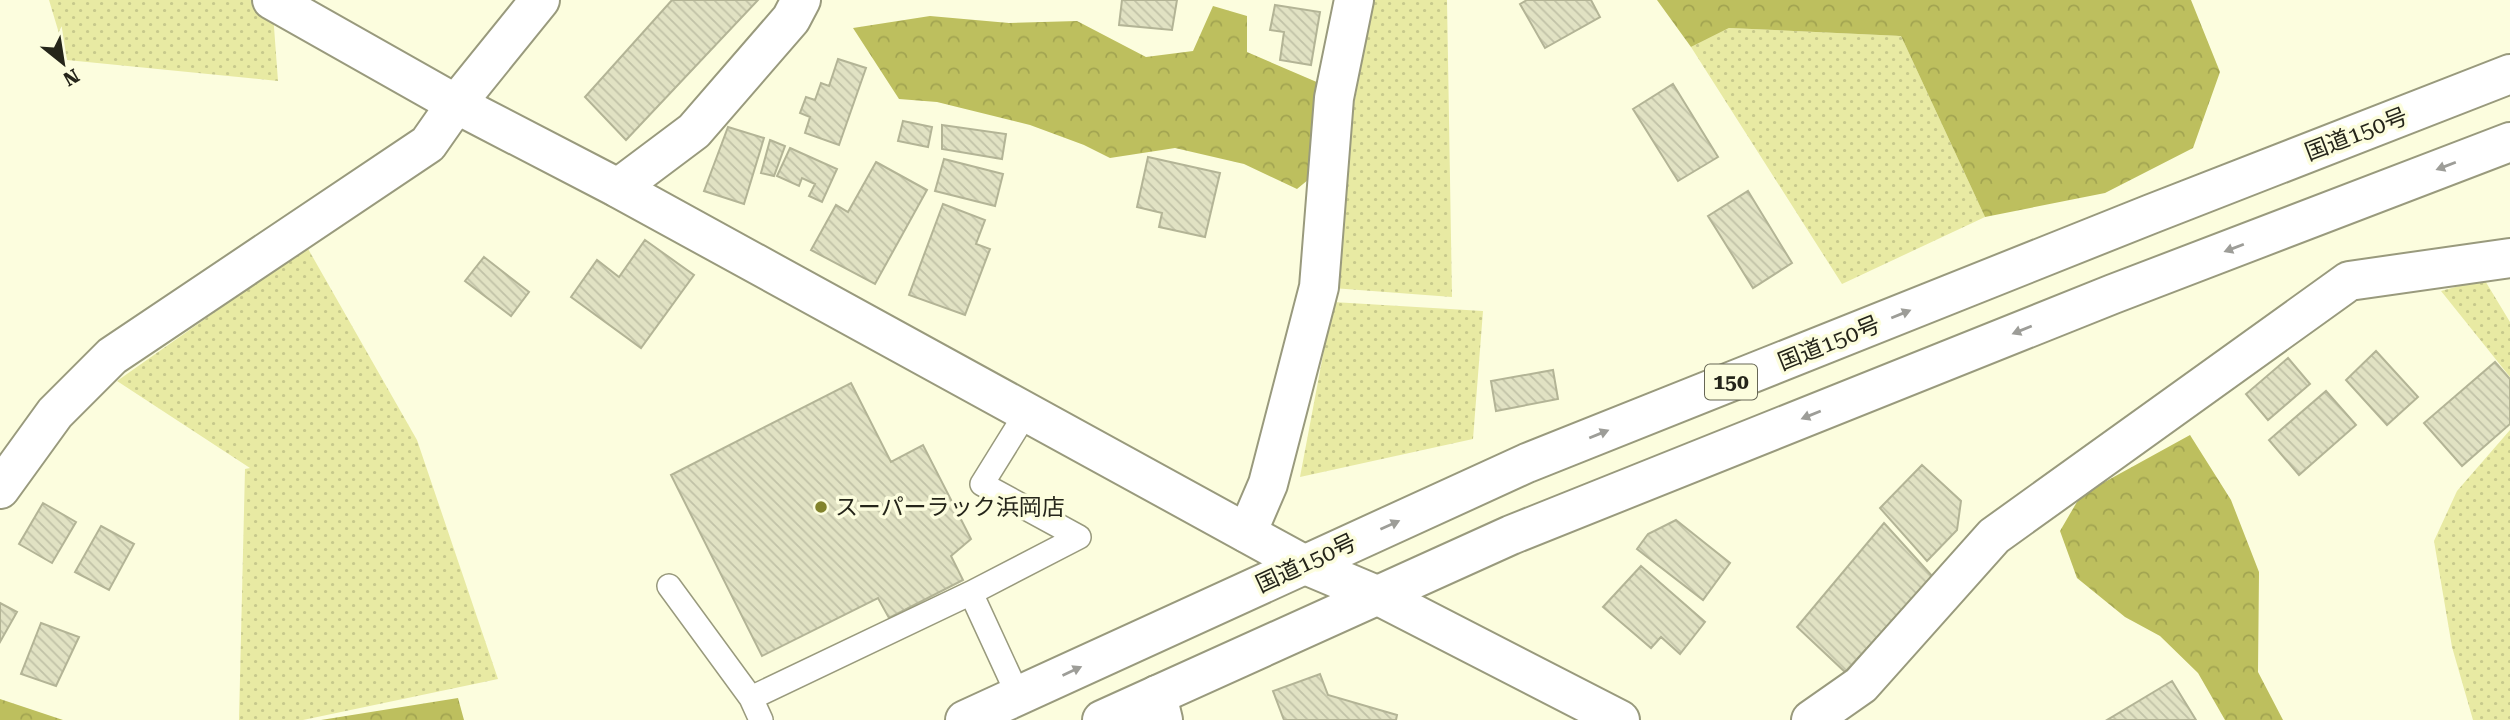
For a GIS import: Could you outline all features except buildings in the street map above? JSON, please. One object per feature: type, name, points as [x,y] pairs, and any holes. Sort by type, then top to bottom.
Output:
[{"type":"main road","points":[[272,0],[456,104],[618,188],[1303,564],[1379,596],[1620,720]]},
{"type":"main road","points":[[0,489],[55,412],[112,356],[428,144],[456,104],[540,0]]},
{"type":"main road","points":[[618,188],[694,131],[791,19],[801,0]]},
{"type":"main road","points":[[1247,533],[1268,484],[1319,286],[1334,98],[1354,0]]},
{"type":"main road","name":"国道150号","points":[[965,720],[1527,463],[2510,74]]},
{"type":"main road","name":"150","points":[[1102,720],[1160,708],[1379,596],[1524,530],[2113,294],[2510,142]]},
{"type":"main road","points":[[1811,720],[1861,684],[1994,536],[2349,281],[2510,258]]},
{"type":"lane","points":[[751,698],[971,593],[1079,537],[982,484],[1018,426]]},
{"type":"lane","points":[[669,586],[751,698],[761,720]]},
{"type":"lane","points":[[971,593],[1018,695]]},
{"type":"green space","points":[[49,0],[272,0],[278,81],[67,60]]},
{"type":"green space","points":[[1374,0],[1447,0],[1452,297],[1319,287]]},
{"type":"green space","points":[[1657,0],[2191,0],[2220,72],[2193,148],[2105,193],[1985,217],[1901,36],[1729,28],[1691,47]]},
{"type":"green space","points":[[1213,6],[1247,16],[1247,52],[1319,83],[1320,170],[1297,189],[1244,164],[1175,148],[1110,158],[1084,145],[1030,125],[937,102],[899,99],[853,28],[930,16],[1009,23],[1077,21],[1146,57],[1193,51]]},
{"type":"green space","points":[[1729,28],[1901,36],[1985,217],[1842,284],[1691,47]]},
{"type":"green space","points":[[307,247],[417,440],[498,679],[303,720],[239,720],[245,469],[250,468],[117,381]]},
{"type":"green space","points":[[2484,279],[2510,322],[2510,377],[2441,291]]},
{"type":"green space","points":[[1333,302],[1483,311],[1473,439],[1300,477]]},
{"type":"green space","points":[[2510,430],[2510,720],[2473,720],[2452,647],[2434,541],[2457,491]]},
{"type":"green space","points":[[2190,435],[2231,500],[2259,572],[2258,672],[2283,720],[2225,720],[2198,673],[2160,636],[2125,617],[2077,578],[2060,531],[2081,495]]},
{"type":"green space","points":[[458,698],[464,720],[321,720]]},
{"type":"green space","points":[[0,699],[63,720],[0,720]]},
{"type":"place","name":"スーパーラック浜岡店","points":[[821,507]]}]
